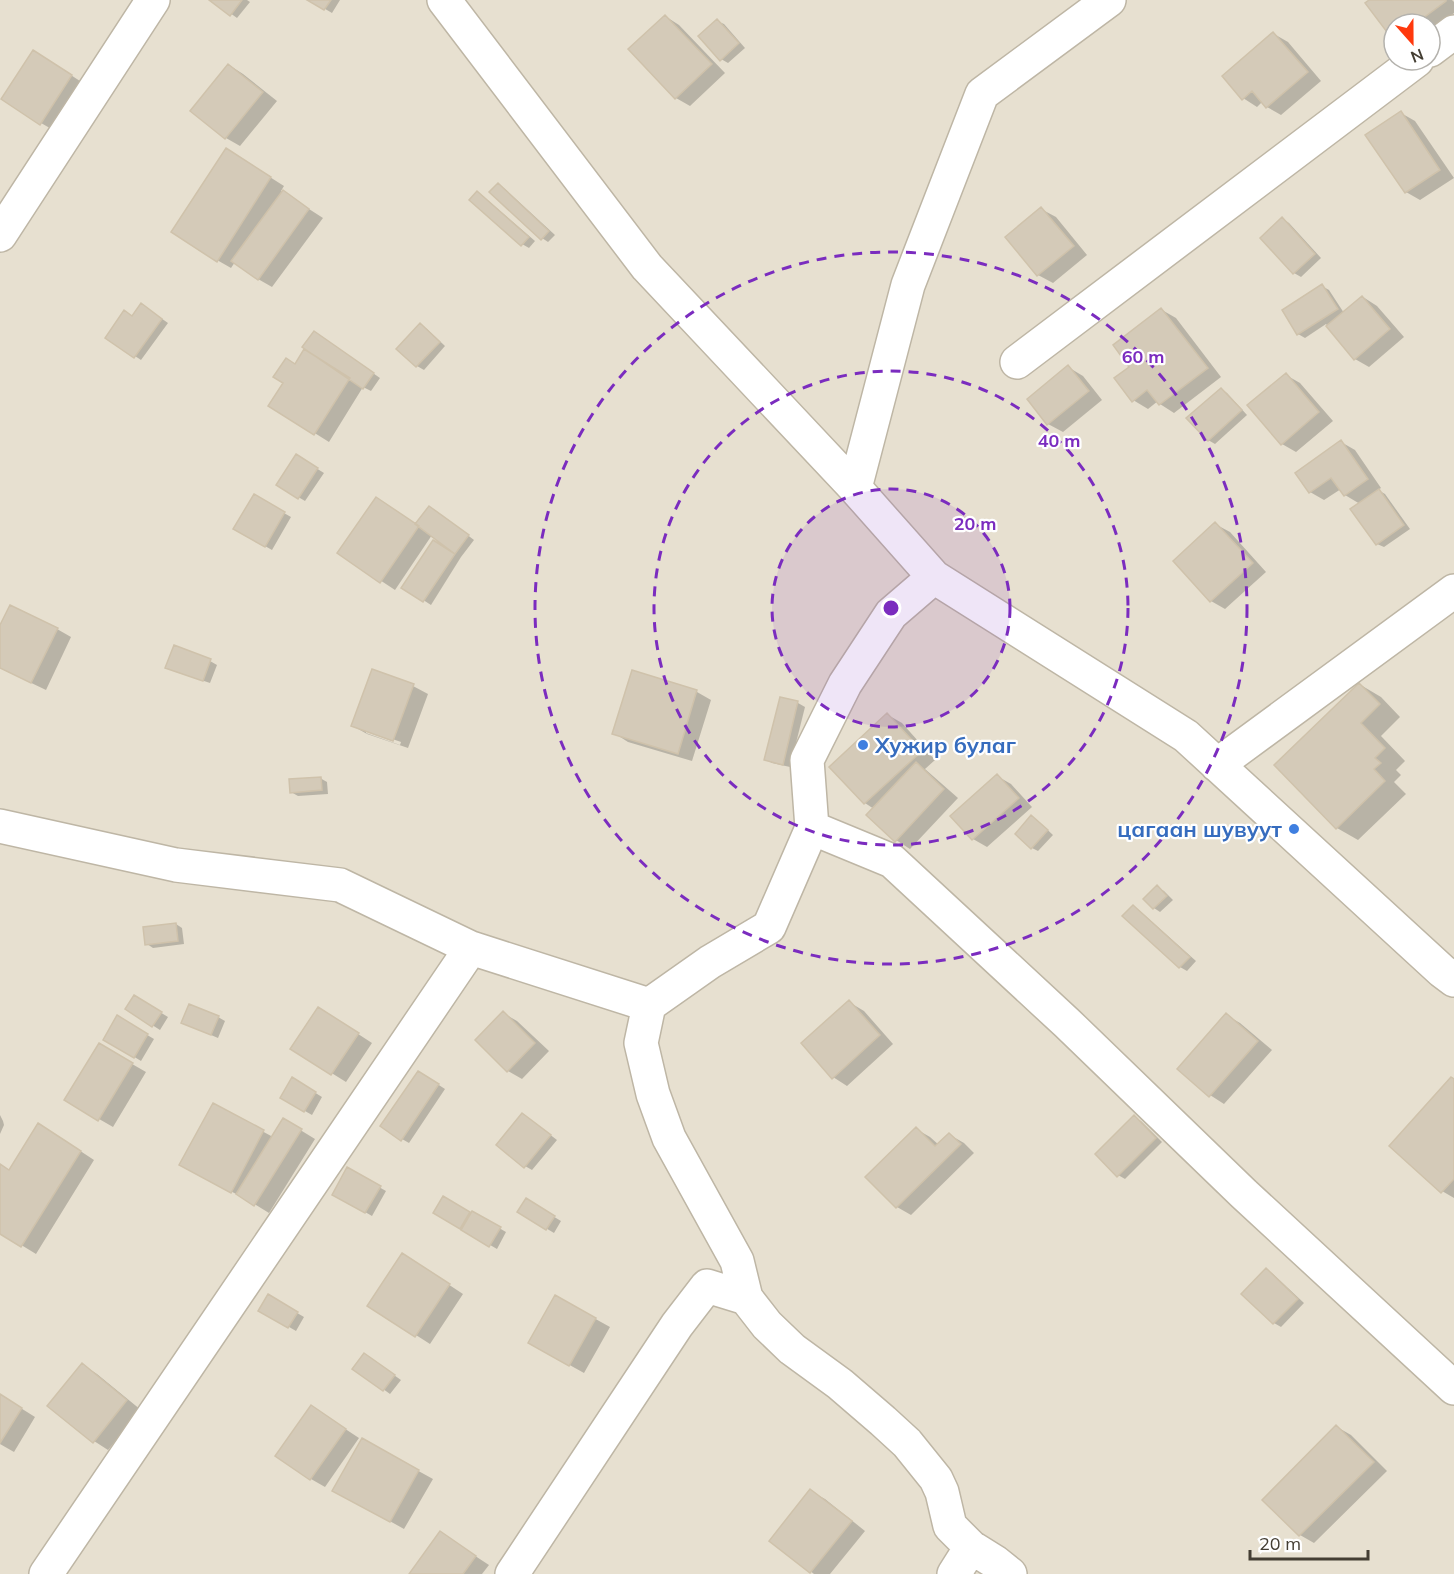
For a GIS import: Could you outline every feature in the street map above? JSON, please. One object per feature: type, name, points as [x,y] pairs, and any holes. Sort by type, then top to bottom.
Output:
[{"type":"street","points":[[0,235],[153,0]]},
{"type":"street","points":[[444,0],[647,267],[855,488],[934,577],[1185,736],[1454,980]]},
{"type":"street","points":[[855,488],[908,285],[982,93],[1109,0]]},
{"type":"street","points":[[1017,362],[1401,72]]},
{"type":"street","points":[[934,577],[891,614],[845,684],[807,760],[812,828],[769,927],[710,962],[649,1005],[640,1043],[653,1094],[669,1138],[737,1261],[746,1298],[767,1325],[792,1349],[840,1384],[907,1443],[936,1479],[950,1526],[971,1547],[1010,1574]]},
{"type":"street","points":[[1217,765],[1454,591]]},
{"type":"street","points":[[0,826],[176,865],[340,885],[471,948],[649,1005]]},
{"type":"street","points":[[812,828],[892,861],[1067,1023],[1244,1194],[1454,1388]]},
{"type":"street","points":[[46,1574],[471,948]]},
{"type":"street","points":[[512,1574],[677,1325],[707,1286],[746,1298]]},
{"type":"street","points":[[954,1574],[971,1547]]},
{"type":"shaded area","points":[[0,0],[1454,0],[1454,1574],[0,1574]]},
{"type":"building","points":[[209,0],[242,0],[230,16]]},
{"type":"building","points":[[307,0],[331,0],[324,10]]},
{"type":"building","points":[[1369,0],[1446,0],[1431,12],[1382,12],[1382,25],[1365,3]]},
{"type":"building","points":[[665,15],[712,64],[675,99],[628,49]]},
{"type":"building","points":[[717,19],[739,43],[720,61],[698,36]]},
{"type":"building","points":[[1273,32],[1308,72],[1266,108],[1252,91],[1242,100],[1222,76]]},
{"type":"building","points":[[33,50],[72,75],[40,125],[1,99]]},
{"type":"building","points":[[228,64],[263,92],[225,139],[190,111]]},
{"type":"building","points":[[1401,111],[1440,170],[1405,193],[1365,135]]},
{"type":"building","points":[[226,148],[271,177],[217,262],[171,232]]},
{"type":"building","points":[[498,183],[549,231],[541,240],[489,192]]},
{"type":"building","points":[[283,190],[309,209],[258,280],[231,261]]},
{"type":"building","points":[[477,191],[529,237],[521,246],[469,200]]},
{"type":"building","points":[[1041,207],[1074,246],[1037,276],[1005,237]]},
{"type":"building","points":[[1282,217],[1315,254],[1293,274],[1260,238]]},
{"type":"building","points":[[1322,284],[1338,309],[1297,335],[1282,310]]},
{"type":"building","points":[[1362,296],[1390,329],[1354,360],[1326,326]]},
{"type":"building","points":[[141,303],[162,319],[134,358],[105,338],[124,310],[132,316]]},
{"type":"building","points":[[1161,308],[1208,368],[1159,405],[1147,390],[1132,402],[1114,378],[1129,367],[1113,345]]},
{"type":"building","points":[[420,323],[440,342],[416,367],[396,349]]},
{"type":"building","points":[[314,331],[374,373],[363,389],[302,347]]},
{"type":"building","points":[[304,349],[350,378],[314,435],[268,406],[283,383],[273,377],[286,358],[295,364]]},
{"type":"building","points":[[1068,365],[1089,391],[1047,425],[1027,399]]},
{"type":"building","points":[[1286,373],[1319,412],[1281,445],[1247,405]]},
{"type":"building","points":[[1221,388],[1242,410],[1208,441],[1186,418]]},
{"type":"building","points":[[1341,440],[1368,479],[1344,496],[1331,478],[1309,493],[1295,473]]},
{"type":"building","points":[[296,454],[318,468],[298,499],[276,485]]},
{"type":"building","points":[[1379,489],[1404,525],[1376,545],[1350,509]]},
{"type":"building","points":[[254,494],[285,512],[265,547],[233,529]]},
{"type":"building","points":[[376,497],[419,526],[380,583],[337,553]]},
{"type":"building","points":[[429,506],[469,535],[455,554],[415,524]]},
{"type":"building","points":[[1215,522],[1253,563],[1210,602],[1173,561]]},
{"type":"building","points":[[433,540],[455,554],[423,602],[401,588]]},
{"type":"building","points":[[10,605],[58,628],[31,683],[0,668],[0,625]]},
{"type":"building","points":[[174,645],[211,659],[203,681],[165,668]]},
{"type":"building","points":[[372,669],[414,684],[393,741],[351,726]]},
{"type":"building","points":[[632,670],[697,690],[678,754],[612,734]]},
{"type":"building","points":[[1359,683],[1380,704],[1361,723],[1385,748],[1375,758],[1381,763],[1374,769],[1385,781],[1336,829],[1274,765]]},
{"type":"building","points":[[780,697],[798,701],[783,765],[764,760]]},
{"type":"building","points":[[887,713],[922,751],[864,804],[829,767]]},
{"type":"building","points":[[916,762],[944,789],[895,842],[866,815]]},
{"type":"building","points":[[997,774],[1019,798],[972,840],[950,816]]},
{"type":"building","points":[[321,777],[322,790],[290,793],[289,779]]},
{"type":"building","points":[[1031,815],[1048,830],[1031,849],[1015,834]]},
{"type":"building","points":[[1157,885],[1167,896],[1153,909],[1143,899]]},
{"type":"building","points":[[1133,905],[1190,957],[1179,968],[1122,916]]},
{"type":"building","points":[[176,923],[178,941],[145,945],[143,927]]},
{"type":"building","points":[[134,995],[162,1012],[152,1027],[125,1009]]},
{"type":"building","points":[[849,1000],[880,1035],[832,1079],[801,1043]]},
{"type":"building","points":[[189,1004],[219,1016],[211,1035],[181,1023]]},
{"type":"building","points":[[318,1007],[359,1033],[331,1075],[290,1049]]},
{"type":"building","points":[[503,1011],[535,1043],[507,1072],[475,1040]]},
{"type":"building","points":[[1226,1013],[1258,1041],[1209,1097],[1177,1069]]},
{"type":"building","points":[[117,1015],[148,1034],[134,1058],[103,1040]]},
{"type":"building","points":[[99,1043],[133,1063],[98,1121],[64,1100]]},
{"type":"building","points":[[418,1071],[439,1084],[401,1141],[380,1126]]},
{"type":"building","points":[[292,1077],[316,1092],[304,1112],[280,1098]]},
{"type":"building","points":[[1451,1077],[1454,1079],[1454,1179],[1441,1193],[1389,1146]]},
{"type":"building","points":[[213,1103],[264,1130],[231,1193],[179,1165]]},
{"type":"building","points":[[522,1113],[551,1135],[524,1168],[496,1145]]},
{"type":"building","points":[[1134,1115],[1156,1138],[1117,1177],[1095,1154]]},
{"type":"building","points":[[283,1118],[302,1129],[254,1206],[236,1194]]},
{"type":"building","points":[[38,1123],[81,1151],[21,1247],[0,1234],[0,1164],[9,1170]]},
{"type":"building","points":[[916,1127],[935,1146],[949,1133],[961,1144],[896,1208],[865,1177]]},
{"type":"building","points":[[347,1167],[381,1186],[365,1213],[332,1195]]},
{"type":"building","points":[[443,1196],[470,1212],[460,1229],[433,1213]]},
{"type":"building","points":[[526,1198],[555,1216],[546,1230],[517,1212]]},
{"type":"building","points":[[472,1211],[501,1227],[489,1247],[461,1230]]},
{"type":"building","points":[[402,1253],[450,1284],[415,1337],[367,1306]]},
{"type":"building","points":[[1266,1268],[1298,1299],[1273,1324],[1241,1294]]},
{"type":"building","points":[[268,1294],[298,1312],[288,1328],[258,1311]]},
{"type":"building","points":[[555,1295],[596,1318],[569,1366],[528,1343]]},
{"type":"building","points":[[364,1353],[395,1375],[383,1391],[352,1369]]},
{"type":"building","points":[[82,1363],[127,1400],[93,1443],[47,1406]]},
{"type":"building","points":[[0,1394],[22,1408],[0,1443]]},
{"type":"building","points":[[311,1405],[346,1429],[310,1480],[275,1456]]},
{"type":"building","points":[[1336,1425],[1374,1462],[1299,1536],[1262,1500]]},
{"type":"building","points":[[362,1438],[419,1470],[390,1522],[332,1491]]},
{"type":"building","points":[[810,1489],[852,1521],[810,1573],[769,1541]]},
{"type":"building","points":[[440,1531],[476,1556],[463,1574],[409,1574]]},
{"type":"place","name":"Хужир булаг","points":[[863,745]]},
{"type":"place","name":"цагаан шувуут","points":[[1294,829]]}]
